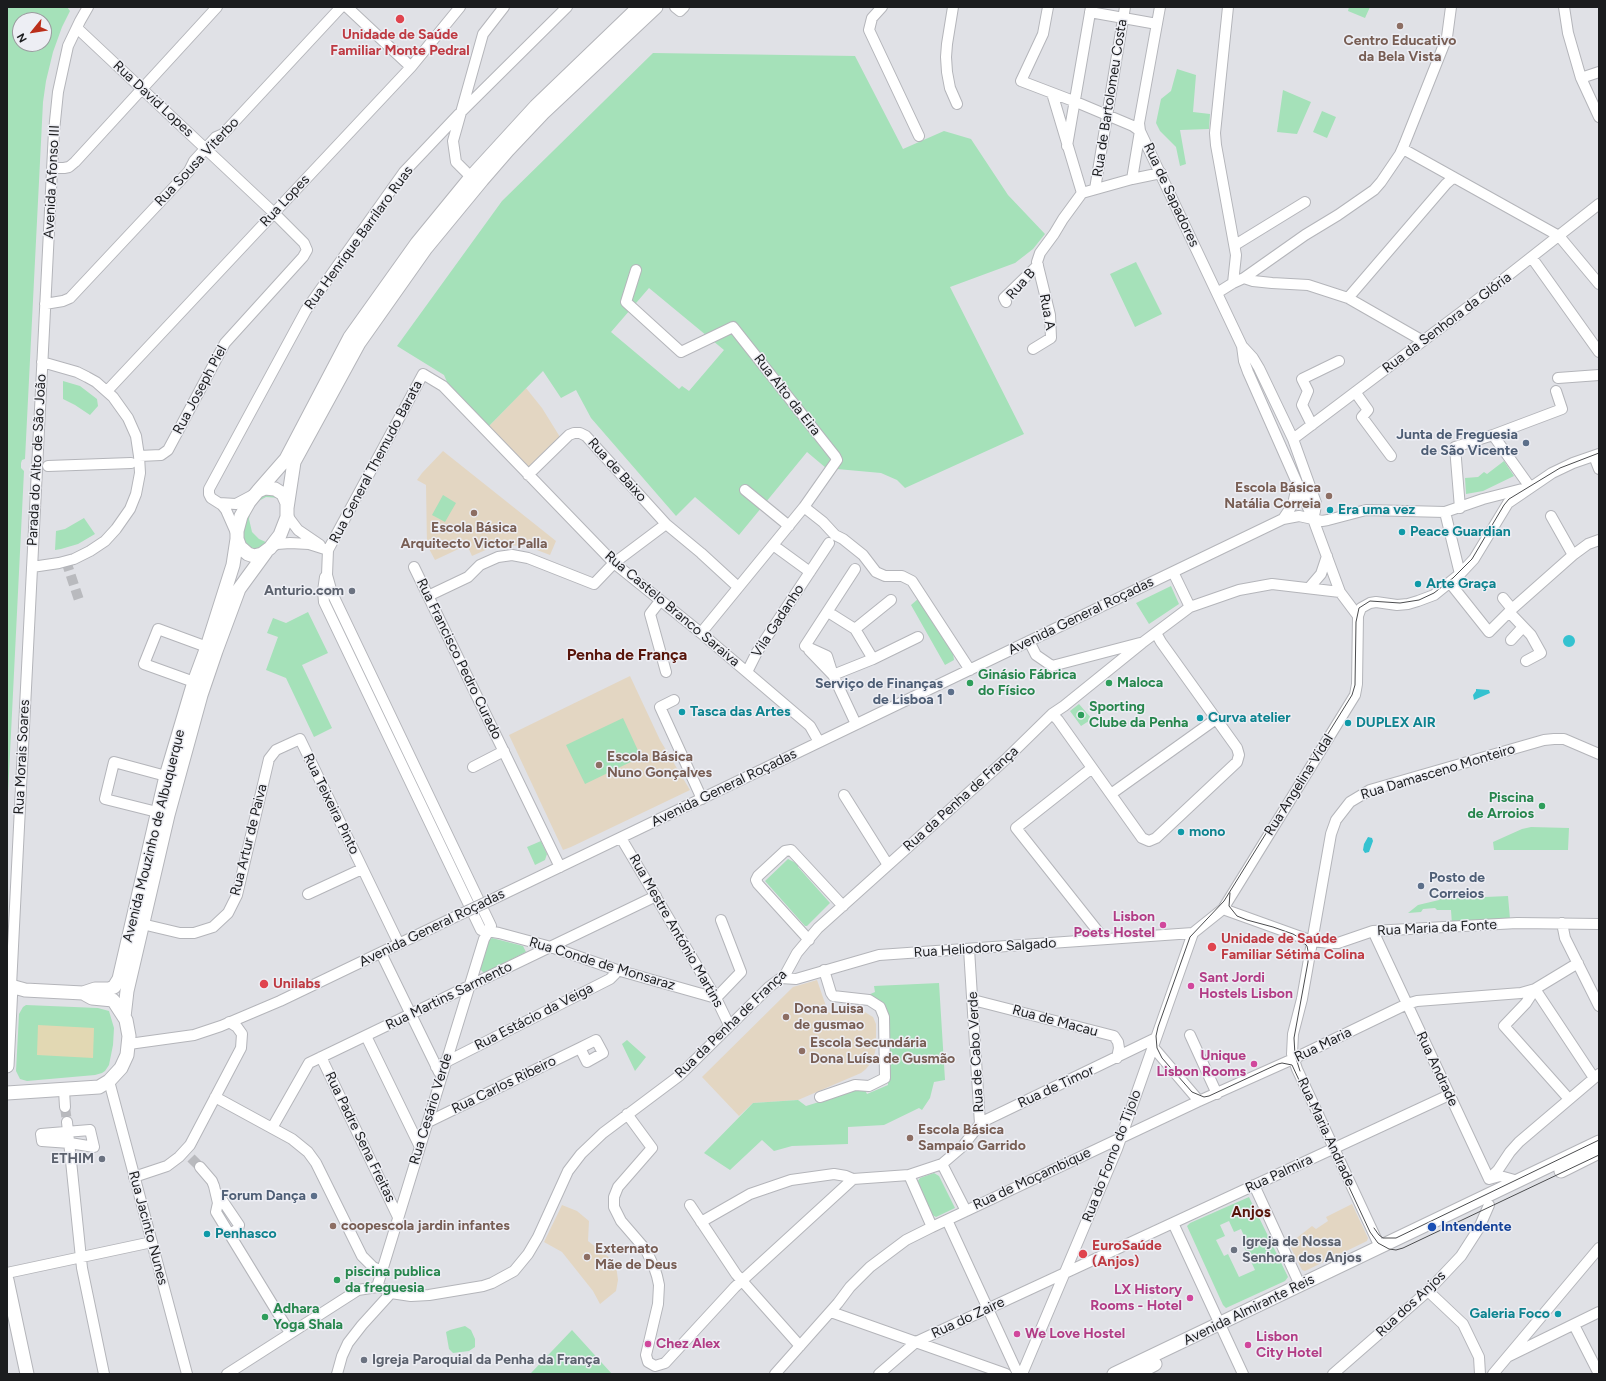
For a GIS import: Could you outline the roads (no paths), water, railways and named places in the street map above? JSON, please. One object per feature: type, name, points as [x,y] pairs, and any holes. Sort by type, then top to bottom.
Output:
[{"type":"main road","points":[[639,7],[536,106],[471,176],[417,243],[350,337],[286,459],[256,493],[241,516],[237,537],[240,547],[248,554],[258,555],[268,550],[283,528],[294,462],[359,343],[426,248],[482,180],[543,113],[656,7]]},
{"type":"main road","points":[[256,493],[265,488],[272,488],[280,491],[285,497],[287,510]]},
{"type":"main road","name":"Avenida Mouzinho de Albuquerque","points":[[212,649],[233,565],[237,537]]},
{"type":"main road","name":"Avenida Mouzinho de Albuquerque","points":[[124,1017],[137,923],[171,777],[199,684],[212,649],[239,589],[268,550]]},
{"type":"main road","name":"Avenida Mouzinho de Albuquerque","points":[[83,993],[95,989],[109,989],[114,987],[119,979],[137,923]]},
{"type":"main road","points":[[7,1093],[99,1087],[109,1081],[116,1073],[124,1061],[129,1044],[128,1031],[124,1017],[113,1000],[92,998],[83,993],[26,990],[9,985]]},
{"type":"main road","name":"Rua Morais Soares","points":[[7,1066],[9,985]]},
{"type":"main road","name":"Avenida Almirante Reis","points":[[1490,1199],[1518,1181],[1599,1142]]},
{"type":"main road","name":"Avenida Almirante Reis","points":[[1114,1374],[1221,1328],[1490,1199],[1599,1152]]},
{"type":"main road","name":"Avenida Almirante Reis","points":[[1136,1374],[1300,1285],[1382,1251]]},
{"type":"main road","points":[[7,1280],[27,1374]]},
{"type":"street","name":"Avenida Afonso III","points":[[42,362],[54,131],[58,92],[68,46],[88,7]]},
{"type":"street","points":[[53,168],[69,167],[217,7]]},
{"type":"street","name":"Rua Sousa Viterbo","points":[[45,304],[63,301],[70,298],[189,171],[194,161],[216,137],[222,134],[341,7]]},
{"type":"street","points":[[347,7],[411,67]]},
{"type":"street","name":"Rua Lopes","points":[[107,391],[411,67],[460,7]]},
{"type":"street","name":"Rua Henrique Barrilaro Ruas","points":[[237,537],[226,510],[209,496],[209,488],[306,310],[404,172],[567,7]]},
{"type":"street","points":[[675,7],[680,11],[684,7]]},
{"type":"street","points":[[882,7],[872,18],[869,30],[919,136]]},
{"type":"street","points":[[953,7],[946,57],[950,88],[957,104]]},
{"type":"street","name":"Rua de Sapadores","points":[[1048,7],[1043,34],[1021,81],[1076,102],[1133,126],[1140,131],[1242,346],[1253,358],[1293,439],[1316,503],[1316,511],[1313,519]]},
{"type":"street","name":"Rua de Bartolomeu Costa","points":[[1095,189],[1125,7]]},
{"type":"street","points":[[1132,179],[1140,131],[1139,124],[1160,7]]},
{"type":"street","points":[[1228,7],[1215,133],[1236,256],[1233,283]]},
{"type":"street","points":[[1217,293],[1244,278],[1305,235],[1338,215],[1374,190],[1381,182],[1403,149],[1447,37],[1451,7]]},
{"type":"street","points":[[1564,7],[1568,33],[1581,78],[1599,117]]},
{"type":"street","points":[[1068,146],[1090,9],[1123,18],[1157,24]]},
{"type":"street","points":[[471,176],[456,162],[453,141],[483,34],[501,11]]},
{"type":"street","name":"Rua David Lopes","points":[[77,28],[304,243],[307,250],[303,256]]},
{"type":"street","points":[[1581,78],[1599,72]]},
{"type":"street","points":[[1052,93],[1082,193]]},
{"type":"street","points":[[1403,149],[1559,236],[1598,282]]},
{"type":"street","points":[[1038,265],[1037,262],[1040,253],[1054,234],[1063,218],[1082,193],[1132,179],[1161,173]]},
{"type":"street","points":[[1348,298],[1446,184],[1453,178]]},
{"type":"street","points":[[1234,245],[1305,202]]},
{"type":"street","name":"Rua da Senhora da Glória","points":[[1293,439],[1532,258],[1599,204]]},
{"type":"street","name":"Rua Joseph Piel","points":[[139,456],[160,455],[168,450],[225,343],[303,256]]},
{"type":"street","points":[[1532,258],[1599,352]]},
{"type":"street","name":"Rua B","points":[[1006,302],[1004,298],[1038,265]]},
{"type":"street","name":"Rua A","points":[[1033,349],[1051,338],[1050,315],[1038,265]]},
{"type":"street","name":"Rua Alto da Eira","points":[[636,270],[626,302],[681,352],[733,326],[836,456],[837,460],[835,465],[804,507]]},
{"type":"street","points":[[1244,278],[1253,282],[1308,285],[1348,298],[1423,341]]},
{"type":"street","name":"Rua de Sapadores","points":[[1242,346],[1244,361],[1248,372],[1313,519],[1340,592],[1358,616]]},
{"type":"street","points":[[1312,425],[1302,405],[1308,391],[1302,380],[1339,361]]},
{"type":"street","name":"Parada do Alto de São João","points":[[42,362],[77,372],[96,382],[107,391],[118,402],[128,418],[136,436],[140,473],[133,501],[126,516],[111,535],[90,551],[59,563],[32,566],[42,362]]},
{"type":"street","name":"Rua Castelo Branco Saraiva","points":[[423,374],[443,386],[614,563],[701,633],[810,726],[819,742]]},
{"type":"street","name":"Rua General Themudo Barata","points":[[328,550],[423,374]]},
{"type":"street","points":[[1558,378],[1599,375]]},
{"type":"street","points":[[1460,508],[1456,447],[1494,435],[1562,409],[1556,391]]},
{"type":"street","points":[[1358,396],[1368,410],[1362,417],[1391,456]]},
{"type":"street","name":"Rua de Baixo","points":[[528,475],[569,435],[580,433],[592,442],[666,524]]},
{"type":"street","points":[[1494,435],[1530,487]]},
{"type":"street","points":[[1358,616],[1361,608],[1370,603],[1376,602],[1397,605],[1418,602],[1453,586],[1460,574],[1474,559],[1508,502],[1564,467],[1597,455],[1599,469]]},
{"type":"street","name":"Parada do Alto de São João","points":[[48,466],[131,463]]},
{"type":"street","points":[[1283,519],[1293,504],[1297,484]]},
{"type":"street","name":"Avenida General Roçadas","points":[[129,1044],[194,1035],[280,1002],[1283,519],[1299,516],[1328,520],[1366,510],[1445,512],[1483,499],[1530,487]]},
{"type":"street","points":[[745,490],[789,526]]},
{"type":"street","points":[[219,503],[236,504],[256,493]]},
{"type":"street","points":[[701,633],[804,507],[824,522],[835,535],[843,539],[863,556],[876,572],[885,576],[902,576],[912,581],[970,670]]},
{"type":"street","points":[[287,510],[289,518],[298,530],[328,550]]},
{"type":"street","points":[[1445,512],[1460,574]]},
{"type":"street","points":[[1551,516],[1573,555]]},
{"type":"street","points":[[428,596],[468,577],[480,565],[498,557],[512,555],[528,558],[594,584],[614,563],[666,524],[701,553],[738,587]]},
{"type":"street","points":[[1453,586],[1489,632],[1511,610],[1573,555],[1588,544],[1599,540]]},
{"type":"street","points":[[268,550],[278,544],[290,543],[309,544],[328,550]]},
{"type":"street","name":"Vila Gadanho","points":[[747,672],[757,652],[829,543]]},
{"type":"street","name":"Vila Gadanho","points":[[773,545],[810,572]]},
{"type":"street","points":[[327,567],[329,584],[332,593],[491,926],[488,933],[481,930],[324,602],[323,592],[328,550]]},
{"type":"street","points":[[1310,588],[1321,574],[1327,556]]},
{"type":"street","name":"Rua Morais Soares","points":[[9,985],[32,566]]},
{"type":"street","name":"Rua Francisco Pedro Curado","points":[[414,567],[560,867]]},
{"type":"street","points":[[855,569],[805,646],[833,675],[856,724]]},
{"type":"street","points":[[1173,572],[1190,607]]},
{"type":"street","name":"Rua da Penha de França","points":[[376,1287],[385,1289],[391,1293],[411,1296],[451,1292],[492,1283],[514,1271],[528,1254],[538,1237],[568,1171],[603,1133],[678,1076],[769,987],[787,973],[797,953],[818,928],[1005,760],[1052,714],[1190,607],[1238,590],[1272,584],[1340,592]]},
{"type":"street","points":[[1503,598],[1531,635],[1541,653],[1526,661]]},
{"type":"street","points":[[855,629],[891,600]]},
{"type":"street","points":[[660,601],[650,614],[666,672]]},
{"type":"street","points":[[828,612],[855,629],[873,659]]},
{"type":"street","name":"Rua Angelina Vidal","points":[[1193,933],[1223,909],[1355,695],[1357,684],[1358,616]]},
{"type":"street","points":[[1511,640],[1524,627]]},
{"type":"street","points":[[199,684],[144,664],[158,629],[212,649]]},
{"type":"street","points":[[1052,714],[1058,720],[1142,838],[1149,841],[1156,838],[1236,762],[1239,755],[1237,748],[1156,633]]},
{"type":"street","points":[[833,675],[873,659],[918,637]]},
{"type":"street","points":[[1029,641],[1036,655],[1052,666],[1142,643]]},
{"type":"street","points":[[353,662],[362,657]]},
{"type":"street","points":[[674,700],[660,707],[702,799]]},
{"type":"street","points":[[1111,794],[1216,719]]},
{"type":"street","name":"Rua Teixeira Pinto","points":[[300,739],[399,944]]},
{"type":"street","name":"Rua Artur de Paiva","points":[[137,923],[180,933],[194,933],[213,926],[228,913],[237,895],[269,759],[276,750],[300,739]]},
{"type":"street","name":"Rua Damasceno Monteiro","points":[[1312,941],[1333,827],[1345,807],[1356,797],[1370,790],[1549,739],[1569,740],[1599,754]]},
{"type":"street","name":"Rua Francisco Pedro Curado","points":[[473,767],[504,751]]},
{"type":"street","points":[[162,813],[105,799],[114,762],[171,777]]},
{"type":"street","points":[[1092,768],[1016,828],[1104,940]]},
{"type":"street","points":[[415,792],[424,787]]},
{"type":"street","points":[[844,795],[888,865]]},
{"type":"street","name":"Rua Mestre António Martins","points":[[621,838],[716,998],[729,1025]]},
{"type":"street","points":[[809,940],[758,884],[756,880],[758,876],[785,851],[791,850],[843,906]]},
{"type":"street","name":"Rua Teixeira Pinto","points":[[308,894],[362,869]]},
{"type":"street","name":"Rua Martins Sarmento","points":[[272,1128],[307,1065],[656,896]]},
{"type":"street","name":"Rua Maria da Fonte","points":[[1223,909],[1312,941],[1338,943],[1373,931],[1517,924],[1599,924]]},
{"type":"street","points":[[716,998],[741,972],[721,920]]},
{"type":"street","points":[[1562,923],[1565,938],[1599,1006]]},
{"type":"street","name":"Rua Andrade","points":[[1373,931],[1489,1179]]},
{"type":"street","name":"Rua Conde de Monsaraz","points":[[488,933],[499,933],[550,947],[617,970],[716,998]]},
{"type":"street","name":"Rua Cesário Verde","points":[[376,1287],[484,939],[488,933]]},
{"type":"street","name":"Rua Heliodoro Salgado","points":[[781,978],[796,978],[875,955],[1193,933]]},
{"type":"street","name":"Rua do Forno do Tijolo","points":[[1022,1374],[1121,1137],[1193,933]]},
{"type":"street","name":"Rua Maria Andrade","points":[[1312,941],[1302,999],[1293,1034],[1293,1059],[1382,1251]]},
{"type":"street","name":"Rua de Cabo Verde","points":[[942,1164],[963,1146],[980,1124],[969,949]]},
{"type":"street","points":[[381,953],[441,1078]]},
{"type":"street","points":[[1569,1099],[1504,1026],[1526,1004],[1535,989],[1578,963]]},
{"type":"street","name":"Rua Estácio da Veiga","points":[[436,1067],[446,1060],[610,979],[617,970]]},
{"type":"street","points":[[820,1097],[854,1085],[869,1086],[885,1078],[884,1017],[880,1007],[869,1000],[833,996],[824,970]]},
{"type":"street","points":[[1490,1199],[1492,1185],[1489,1179],[1499,1174],[1510,1152],[1519,1142],[1597,1076],[1535,989]]},
{"type":"street","name":"Rua Maria","points":[[1121,1137],[1293,1059],[1407,1004],[1417,1001],[1520,992],[1535,989]]},
{"type":"street","name":"Rua de Macau","points":[[973,1000],[1114,1036],[1118,1042],[1119,1048],[1117,1058]]},
{"type":"street","points":[[134,1177],[167,1166],[187,1155],[190,1145],[240,1052],[242,1034],[240,1030],[229,1022]]},
{"type":"street","points":[[1190,1035],[1217,1094]]},
{"type":"street","points":[[366,1036],[420,1147]]},
{"type":"street","points":[[1154,1043],[1199,1101]]},
{"type":"street","name":"Rua de Timor","points":[[980,1124],[1132,1050],[1154,1043]]},
{"type":"street","name":"Rua Carlos Ribeiro","points":[[428,1122],[580,1048]]},
{"type":"street","points":[[1132,1050],[1143,1053],[1148,1061]]},
{"type":"street","name":"Rua Padre Sena Freitas","points":[[321,1057],[398,1217]]},
{"type":"street","name":"Rua Jacinto Nunes","points":[[109,1081],[187,1374]]},
{"type":"street","points":[[64,1090],[65,1107]]},
{"type":"street","name":"Rua Palmira","points":[[1064,1273],[1449,1095]]},
{"type":"street","points":[[215,1097],[297,1142],[312,1158],[362,1256],[373,1267],[382,1270]]},
{"type":"street","points":[[627,1114],[652,1148],[618,1187],[614,1202],[618,1217],[646,1250],[654,1267],[659,1285],[659,1299],[646,1355],[646,1359],[651,1364],[659,1366],[665,1363],[742,1280],[853,1179]]},
{"type":"street","points":[[67,1127],[70,1143],[80,1258],[104,1374]]},
{"type":"street","points":[[67,1127],[90,1130],[94,1147],[70,1143],[42,1142],[42,1134],[67,1127]]},
{"type":"street","name":"Rua de Moçambique","points":[[932,1227],[1121,1137]]},
{"type":"street","points":[[702,1222],[737,1200],[777,1183],[819,1175],[840,1174],[853,1179],[909,1175],[942,1164],[966,1211]]},
{"type":"street","points":[[200,1167],[212,1181],[216,1191],[218,1203],[216,1212],[290,1333]]},
{"type":"street","points":[[1499,1174],[1518,1181]]},
{"type":"street","points":[[775,1374],[855,1282],[882,1257],[906,1240],[932,1227],[909,1175]]},
{"type":"street","points":[[1254,1185],[1300,1285]]},
{"type":"street","name":"Rua dos Anjos","points":[[1333,1374],[1428,1291],[1461,1256],[1479,1228],[1490,1199]]},
{"type":"street","points":[[690,1204],[742,1280],[800,1346]]},
{"type":"street","points":[[947,1220],[1018,1374]]},
{"type":"street","points":[[1173,1223],[1243,1374]]},
{"type":"street","points":[[7,1273],[152,1242]]},
{"type":"street","points":[[1493,1374],[1599,1248]]},
{"type":"street","name":"Rua do Zaire","points":[[880,1374],[916,1342],[1064,1273]]},
{"type":"street","points":[[227,1374],[352,1293],[364,1288],[376,1287]]},
{"type":"street","points":[[1428,1291],[1463,1324],[1479,1357],[1480,1374]]},
{"type":"street","points":[[337,1374],[342,1356],[348,1343],[391,1293]]},
{"type":"street","points":[[830,1312],[1006,1374]]},
{"type":"street","points":[[1508,1357],[1599,1312]]},
{"type":"street","points":[[1574,1324],[1599,1374]]},
{"type":"water","points":[[1571,635],[1574,636],[1574,646],[1567,647],[1564,646],[1563,639],[1564,636]]},
{"type":"water","points":[[1476,689],[1489,690],[1490,693],[1474,700],[1473,695]]},
{"type":"water","points":[[1368,837],[1372,838],[1373,841],[1369,852],[1365,853],[1363,850],[1364,844]]},
{"type":"tunnel","points":[[66,561],[80,603]]},
{"type":"tunnel","points":[[65,1107],[67,1122]]},
{"type":"tunnel","points":[[191,1158],[200,1167]]},
{"type":"tram line","points":[[1599,453],[1560,468],[1509,499],[1472,559],[1453,578],[1434,593],[1419,600],[1400,603],[1370,601],[1359,608],[1356,622],[1355,685],[1352,695],[1224,901],[1190,937],[1156,1036],[1157,1048],[1162,1058],[1192,1092],[1204,1097],[1278,1064],[1282,1063],[1292,1065],[1370,1232],[1378,1243],[1389,1249],[1396,1250],[1403,1248],[1599,1155]]},
{"type":"tram line","points":[[1230,893],[1229,906],[1237,916],[1293,934],[1307,946],[1308,962],[1294,1038],[1295,1055],[1300,1071]]},
{"type":"tram line","points":[[1374,1228],[1383,1238],[1396,1238],[1599,1140]]},
{"type":"place","name":"Unidade de Saúde Familiar Monte Pedral","points":[[400,19]]},
{"type":"place","name":"Centro Educativo da Bela Vista","points":[[1400,26]]},
{"type":"place","name":"Junta de Freguesia de São Vicente","points":[[1526,443]]},
{"type":"place","name":"Escola Básica Natália Correia","points":[[1329,496]]},
{"type":"place","name":"Era uma vez","points":[[1330,510]]},
{"type":"place","name":"Escola Básica Arquitecto Victor Palla","points":[[474,513]]},
{"type":"place","name":"Peace Guardian","points":[[1402,532]]},
{"type":"place","name":"Arte Graça","points":[[1418,584]]},
{"type":"place","name":"Anturio.com","points":[[352,591]]},
{"type":"place","name":"Ginásio Fábrica do Físico","points":[[970,683]]},
{"type":"place","name":"Maloca","points":[[1109,683]]},
{"type":"place","name":"Serviço de Finanças de Lisboa 1","points":[[951,692]]},
{"type":"place","name":"Tasca das Artes","points":[[682,712]]},
{"type":"place","name":"Sporting Clube da Penha","points":[[1081,715]]},
{"type":"place","name":"Curva atelier","points":[[1200,718]]},
{"type":"place","name":"DUPLEX AIR","points":[[1348,723]]},
{"type":"place","name":"Escola Básica Nuno Gonçalves","points":[[599,765]]},
{"type":"place","name":"Piscina de Arroios","points":[[1542,806]]},
{"type":"place","name":"mono","points":[[1181,832]]},
{"type":"place","name":"Posto de Correios","points":[[1421,886]]},
{"type":"place","name":"Lisbon Poets Hostel","points":[[1163,925]]},
{"type":"place","name":"Unidade de Saúde Familiar Sétima Colina","points":[[1212,947]]},
{"type":"place","name":"Unilabs","points":[[264,984]]},
{"type":"place","name":"Sant Jordi Hostels Lisbon","points":[[1191,986]]},
{"type":"place","name":"Dona Luisa de gusmao","points":[[786,1017]]},
{"type":"place","name":"Escola Secundária Dona Luísa de Gusmão","points":[[802,1051]]},
{"type":"place","name":"Unique Lisbon Rooms","points":[[1254,1064]]},
{"type":"place","name":"Escola Básica Sampaio Garrido","points":[[910,1138]]},
{"type":"place","name":"ETHIM","points":[[102,1159]]},
{"type":"place","name":"Forum Dança","points":[[314,1196]]},
{"type":"place","name":"coopescola jardin infantes","points":[[333,1226]]},
{"type":"place","name":"Intendente","points":[[1432,1227]]},
{"type":"place","name":"Penhasco","points":[[207,1234]]},
{"type":"place","name":"Igreja de Nossa Senhora dos Anjos","points":[[1234,1250]]},
{"type":"place","name":"EuroSaúde (Anjos)","points":[[1083,1254]]},
{"type":"place","name":"Externato Mãe de Deus","points":[[587,1257]]},
{"type":"place","name":"piscina publica da freguesia","points":[[337,1280]]},
{"type":"place","name":"LX History Rooms - Hotel","points":[[1190,1298]]},
{"type":"place","name":"Galeria Foco","points":[[1558,1314]]},
{"type":"place","name":"Adhara Yoga Shala","points":[[265,1317]]},
{"type":"place","name":"We Love Hostel","points":[[1017,1334]]},
{"type":"place","name":"Chez Alex","points":[[648,1344]]},
{"type":"place","name":"Lisbon City Hotel","points":[[1248,1345]]},
{"type":"place","name":"Igreja Paroquial da Penha da França","points":[[364,1360]]},
{"type":"district","name":"Penha de França","points":[[627,655]]},
{"type":"district","name":"Anjos","points":[[1251,1213]]}]
